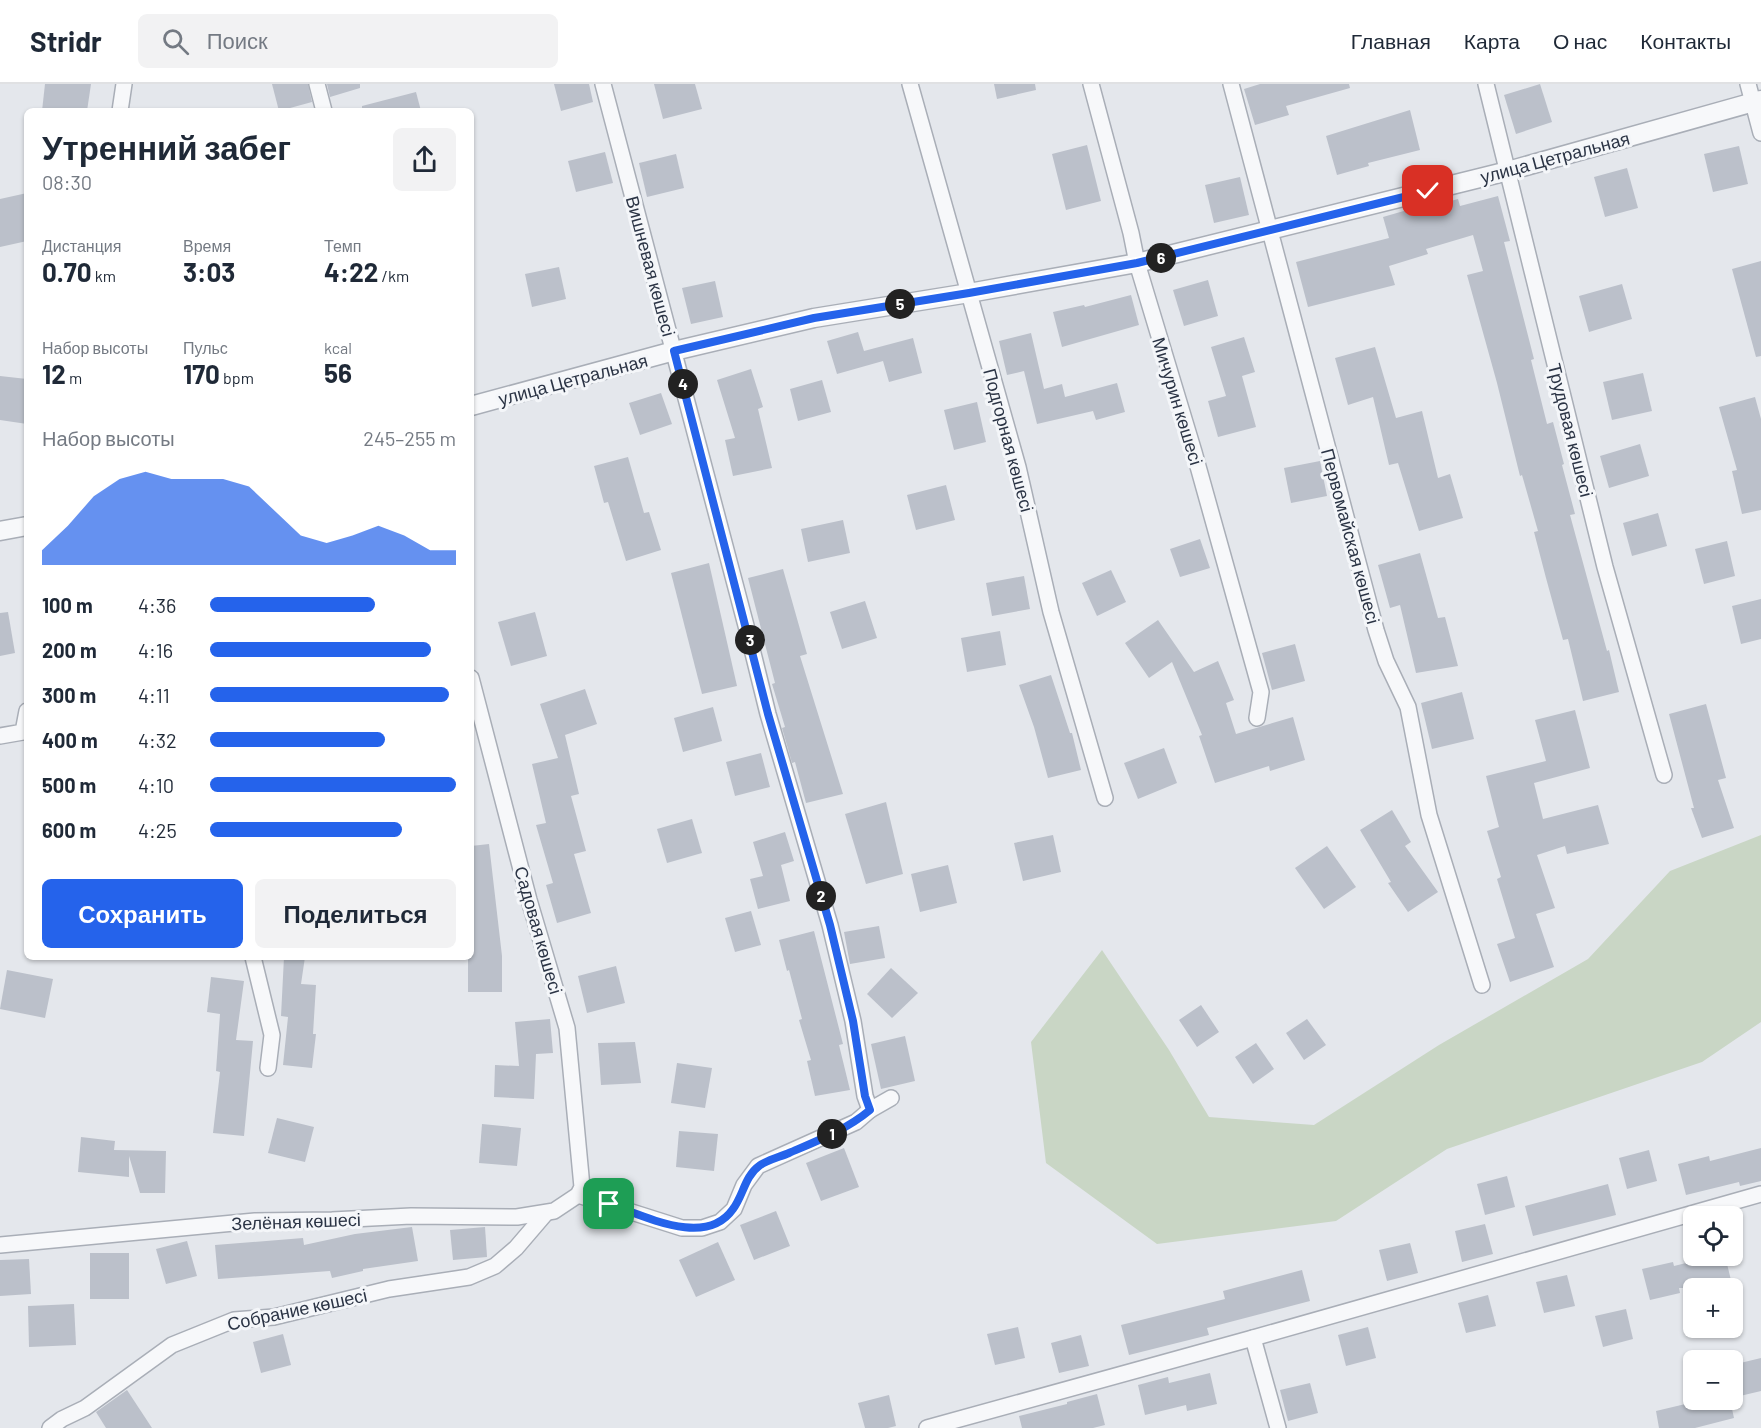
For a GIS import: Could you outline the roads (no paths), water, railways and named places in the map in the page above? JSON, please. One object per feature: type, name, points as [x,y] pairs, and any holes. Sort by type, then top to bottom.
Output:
[{"type":"street","points":[[120,108],[124,84]]},
{"type":"street","points":[[317,84],[323,108]]},
{"type":"street","name":"Вишневая көшесі","points":[[603,84],[768,714],[830,925],[853,1021],[865,1096],[870,1110]]},
{"type":"street","name":"Подгорная көшесі","points":[[910,84],[1018,466],[1051,612],[1105,798]]},
{"type":"street","name":"Мичурин көшесі","points":[[1091,84],[1137,263],[1194,452],[1262,692],[1257,718]]},
{"type":"street","name":"Первомайская көшесі","points":[[1231,84],[1376,630],[1386,661],[1408,707],[1429,815],[1482,985]]},
{"type":"street","name":"Трудовая көшесі","points":[[1486,84],[1605,567],[1664,775]]},
{"type":"street","points":[[1748,84],[1757,101],[1761,133]]},
{"type":"street","name":"улица Цетральная","points":[[474,405],[674,351],[814,318],[1137,263],[1508,171],[1757,101]]},
{"type":"street","points":[[0,531],[24,527]]},
{"type":"street","name":"Садовая көшесі","points":[[474,689],[529,900],[567,1028],[580,1191]]},
{"type":"street","points":[[0,736],[23,732],[24,727]]},
{"type":"street","points":[[254,960],[272,1035],[268,1068]]},
{"type":"street","points":[[580,1191],[682,1228],[702,1228],[720,1222],[734,1209],[744,1185],[758,1166],[856,1122],[870,1110],[891,1098]]},
{"type":"street","name":"Зелёная көшесі","points":[[0,1245],[255,1221],[411,1216],[517,1217],[554,1211],[580,1191]]},
{"type":"street","points":[[927,1428],[1761,1194]]},
{"type":"street","name":"Собрание көшесі","points":[[50,1428],[85,1407],[172,1345],[234,1320],[274,1317],[389,1289],[469,1276],[495,1266],[516,1248],[546,1213]]},
{"type":"street","points":[[1254,1338],[1278,1428]]}]
